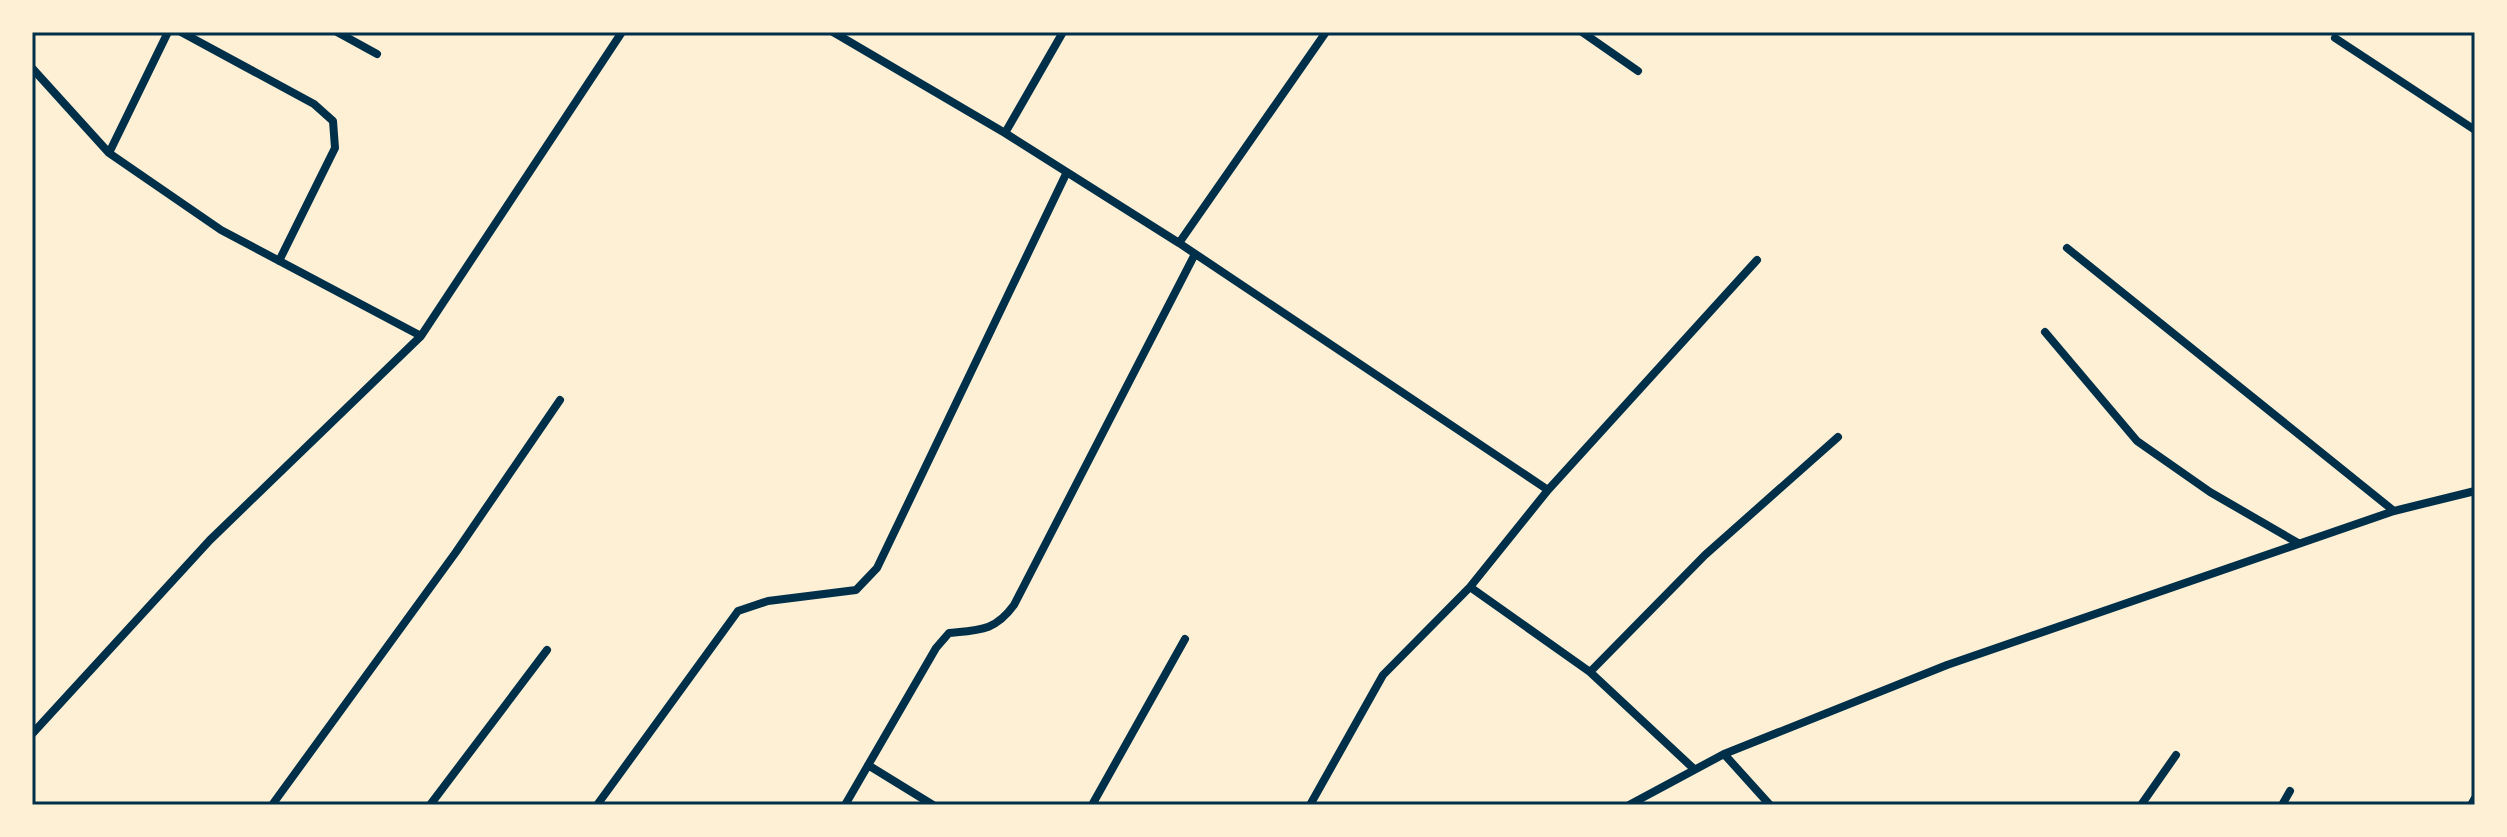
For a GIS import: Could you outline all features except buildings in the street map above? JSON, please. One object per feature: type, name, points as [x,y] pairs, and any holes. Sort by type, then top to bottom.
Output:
[{"type":"street","points":[[109,153],[168,32]]},
{"type":"street","points":[[181,32],[314,104],[333,121],[335,148],[279,261]]},
{"type":"street","points":[[337,32],[377,54]]},
{"type":"street","points":[[32,734],[210,540],[421,336],[622,32]]},
{"type":"street","points":[[833,32],[1005,133],[1179,243],[1548,490]]},
{"type":"street","points":[[1005,133],[1063,32]]},
{"type":"street","points":[[1179,243],[1326,32]]},
{"type":"street","points":[[1582,32],[1638,71]]},
{"type":"street","points":[[2335,38],[2475,130]]},
{"type":"street","points":[[32,68],[109,153],[221,230],[421,336]]},
{"type":"street","points":[[597,805],[738,611],[768,601],[856,590],[877,568],[1066,174]]},
{"type":"street","points":[[2067,248],[2394,511]]},
{"type":"street","points":[[845,805],[936,648],[949,633],[988,629],[1003,620],[1014,605],[1195,254]]},
{"type":"street","points":[[1310,805],[1383,675],[1470,587],[1548,490],[1757,260]]},
{"type":"street","points":[[2045,332],[2137,441],[2210,492],[2298,543]]},
{"type":"street","points":[[272,805],[456,552],[560,400]]},
{"type":"street","points":[[1590,672],[1705,555],[1838,437]]},
{"type":"street","points":[[1629,805],[1724,754],[1947,665],[2394,511],[2475,491]]},
{"type":"street","points":[[1470,587],[1590,672],[1694,769]]},
{"type":"street","points":[[1092,805],[1185,639]]},
{"type":"street","points":[[430,805],[547,650]]},
{"type":"street","points":[[1724,754],[1770,805]]},
{"type":"street","points":[[2141,805],[2176,755]]},
{"type":"street","points":[[868,765],[933,805]]},
{"type":"street","points":[[2282,805],[2290,791]]},
{"type":"street","points":[[2471,805],[2475,798]]}]
